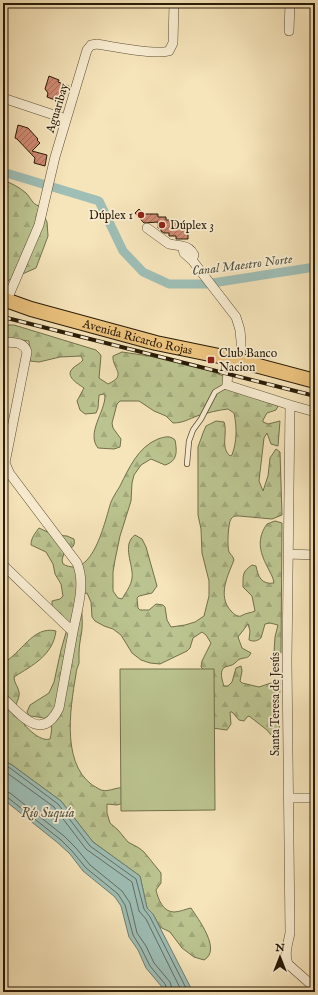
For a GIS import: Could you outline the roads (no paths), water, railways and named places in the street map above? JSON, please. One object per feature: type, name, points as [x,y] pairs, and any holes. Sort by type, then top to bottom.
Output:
[{"type":"main road","name":"Avenida Ricardo Rojas","points":[[4,303],[315,381]]},
{"type":"street","name":"Aguaribay","points":[[4,303],[40,225],[55,158],[87,50],[92,45],[97,44],[145,51],[169,51],[173,43],[174,3]]},
{"type":"street","points":[[289,31],[290,3]]},
{"type":"street","points":[[3,98],[66,119]]},
{"type":"street","points":[[148,228],[169,244],[187,247],[191,250],[194,254],[192,260],[236,317],[241,340],[233,360],[227,385],[290,406],[315,412]]},
{"type":"street","points":[[3,342],[22,344],[27,352],[5,463],[10,474],[77,563],[80,570],[81,586],[60,708],[56,715],[46,723],[40,725],[33,724],[3,698]]},
{"type":"street","name":"Santa Teresa de Jesús","points":[[290,406],[287,662],[290,933],[285,953],[288,964],[292,969],[315,988]]},
{"type":"street","points":[[288,554],[315,555]]},
{"type":"street","points":[[3,565],[73,632]]},
{"type":"street","points":[[288,798],[315,798]]},
{"type":"lane","points":[[187,464],[189,442],[193,430],[201,419],[215,392],[227,385]]},
{"type":"water","name":"Río Suquía","points":[[3,760],[61,801],[93,842],[140,876],[147,908],[153,914],[193,992],[165,992],[146,968],[138,950],[129,937],[121,906],[115,897],[83,871],[70,854],[58,843],[3,799]]},
{"type":"waterway","name":"Canal Maestro Norte","points":[[3,172],[99,201],[123,251],[143,272],[169,284],[206,284],[315,267]]},
{"type":"railway","points":[[3,317],[315,396]]},
{"type":"place","name":"Dúplex 1","points":[[141,215]]},
{"type":"place","name":"Dúplex 3","points":[[162,225]]},
{"type":"place","name":"Club Banco Nacion","points":[[211,360]]}]
